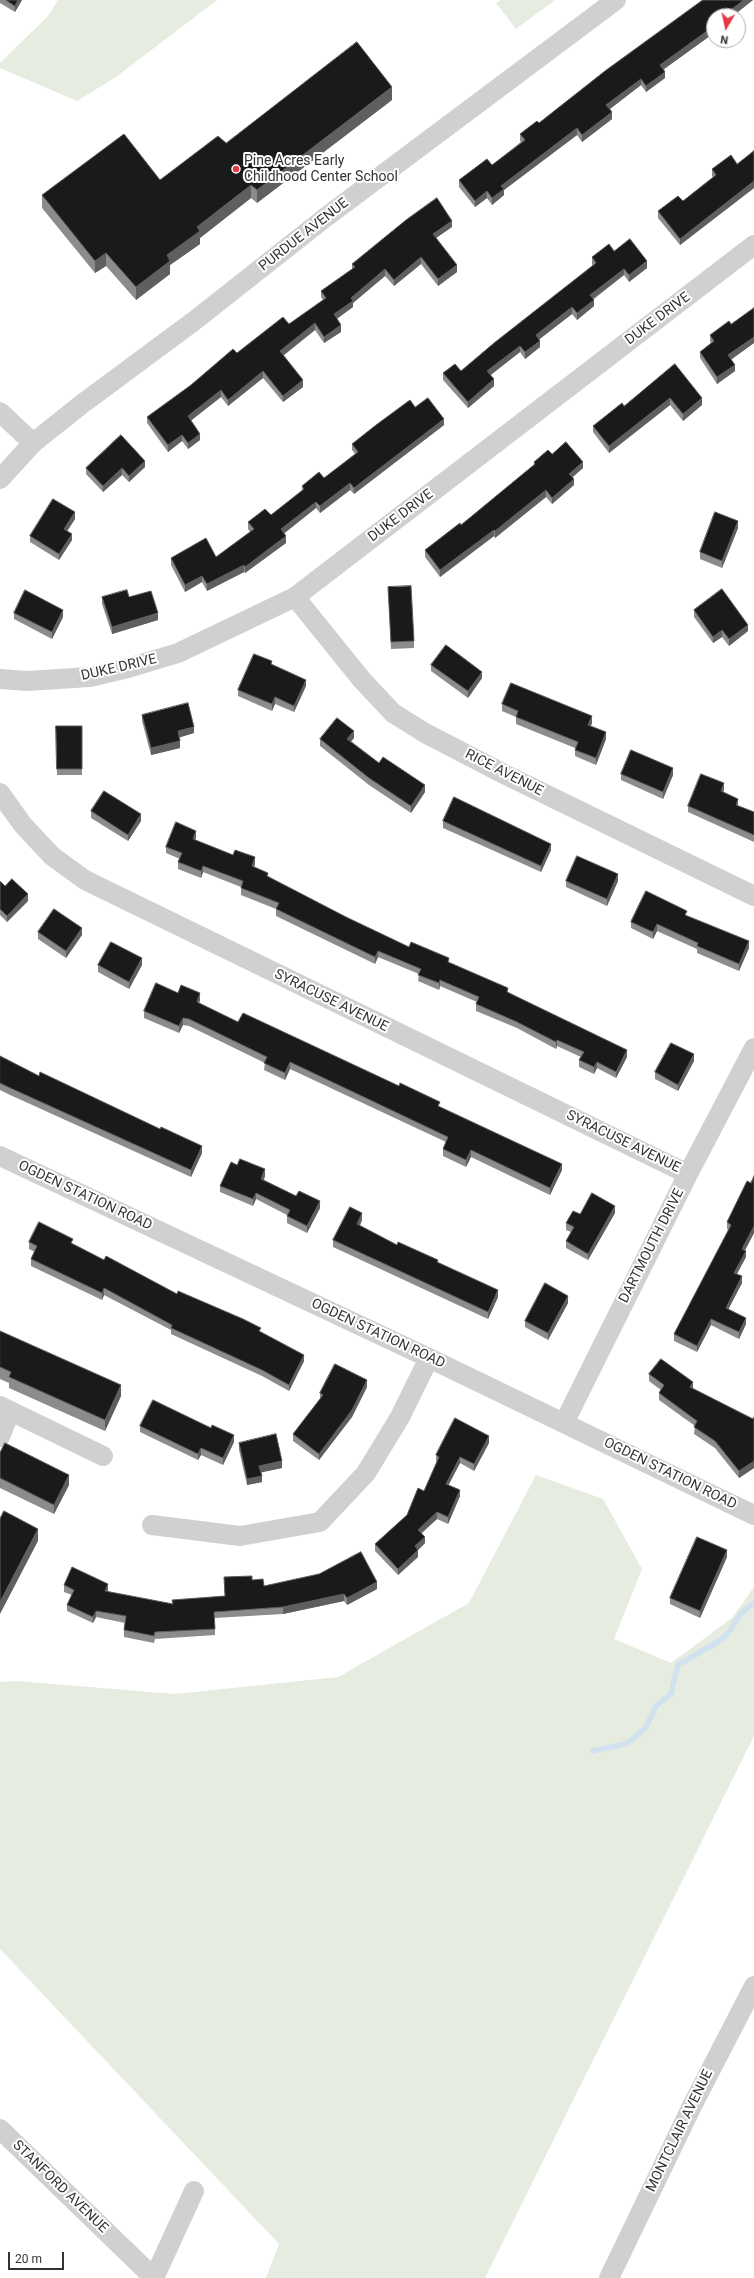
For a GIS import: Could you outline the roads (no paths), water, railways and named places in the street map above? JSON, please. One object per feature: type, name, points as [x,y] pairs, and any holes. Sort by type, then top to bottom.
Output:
[{"type":"street","name":"PURDUE AVENUE","points":[[0,480],[33,443],[138,361],[194,321],[332,212],[616,0]]},
{"type":"street","name":"DUKE DRIVE","points":[[0,679],[27,681],[90,677],[128,668],[178,653],[295,597],[754,246]]},
{"type":"street","points":[[0,412],[33,443]]},
{"type":"street","name":"RICE AVENUE","points":[[295,597],[362,680],[400,717],[425,733],[504,774],[754,896]]},
{"type":"street","name":"SYRACUSE AVENUE","points":[[0,793],[23,825],[52,856],[85,880],[688,1174]]},
{"type":"street","name":"DARTMOUTH DRIVE","points":[[564,1423],[688,1174],[754,1048]]},
{"type":"street","name":"OGDEN STATION ROAD","points":[[0,1156],[429,1358],[754,1515]]},
{"type":"street","points":[[152,1524],[240,1536],[320,1522],[366,1472],[400,1417],[429,1358]]},
{"type":"street","points":[[0,1437],[5,1408],[103,1456]]},
{"type":"street","name":"MONTCLAIR AVENUE","points":[[609,2278],[692,2106],[754,1986]]},
{"type":"street","name":"STANFORD AVENUE","points":[[0,2128],[154,2278]]},
{"type":"street","points":[[154,2278],[194,2192]]},
{"type":"waterway","points":[[593,1751],[625,1744],[633,1739],[646,1727],[656,1706],[671,1694],[678,1665],[726,1636],[743,1611],[754,1603]]},
{"type":"place","name":"Pine Acres Early Childhood Center School","points":[[236,169]]}]
